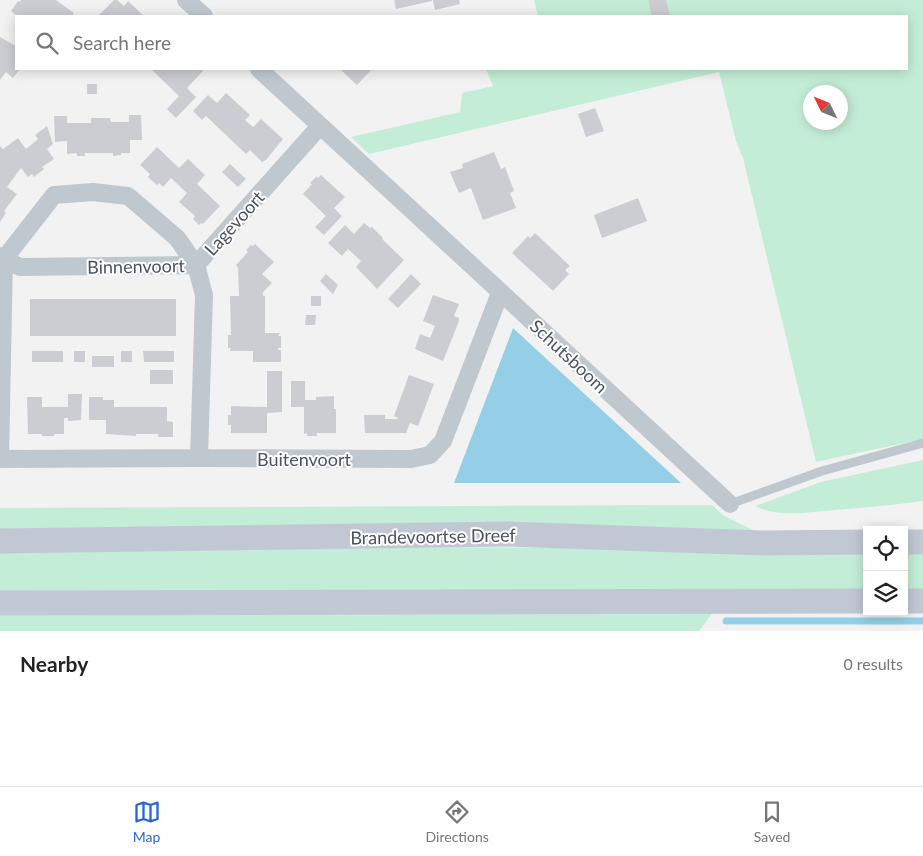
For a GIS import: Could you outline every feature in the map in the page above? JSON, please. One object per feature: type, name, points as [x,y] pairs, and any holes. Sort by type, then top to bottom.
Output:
[{"type":"main road","name":"Brandevoortse Dreef","points":[[0,541],[508,534],[762,543],[863,542]]},
{"type":"main road","points":[[908,542],[923,542]]},
{"type":"main road","points":[[0,603],[863,601]]},
{"type":"main road","points":[[908,601],[923,601]]},
{"type":"street","points":[[186,0],[203,15]]},
{"type":"street","name":"Schutsboom","points":[[260,70],[730,504]]},
{"type":"street","name":"Lagevoort","points":[[199,458],[204,295],[196,266],[320,126]]},
{"type":"street","name":"Binnenvoort","points":[[92,192],[128,196],[177,238],[196,266],[20,268],[2,258],[54,195],[92,192]]},
{"type":"street","points":[[0,459],[2,258]]},
{"type":"street","name":"Buitenvoort","points":[[0,459],[411,459],[430,455],[443,441],[500,293]]},
{"type":"lane","name":"Schutsboom","points":[[730,504],[822,471],[923,443]]},
{"type":"green space","points":[[534,0],[923,0],[923,439],[816,462],[743,158],[736,141],[719,72],[369,154],[351,137],[460,112],[462,93],[493,86],[486,70],[908,70],[908,15],[538,15]]},
{"type":"green space","points":[[923,460],[923,501],[794,513],[774,512],[755,506],[821,482]]},
{"type":"green space","points":[[712,505],[724,516],[763,535],[0,536],[0,508]]},
{"type":"green space","points":[[0,548],[863,548],[863,595],[0,597]]},
{"type":"green space","points":[[908,548],[923,548],[923,595],[908,595]]},
{"type":"green space","points":[[717,607],[699,631],[0,631],[0,609]]},
{"type":"water","points":[[513,328],[681,483],[454,483]]},
{"type":"building","points":[[21,0],[56,0],[74,13],[73,15],[16,15],[11,11],[18,1],[20,2]]},
{"type":"building","points":[[114,0],[117,0],[124,6],[128,1],[143,15],[99,15]]},
{"type":"building","points":[[394,0],[432,0],[432,1],[396,9]]},
{"type":"building","points":[[433,0],[459,0],[460,4],[435,10]]},
{"type":"building","points":[[648,0],[666,0],[670,15],[652,15]]},
{"type":"building","points":[[0,37],[15,45],[15,70],[19,70],[13,78],[6,72],[0,80]]},
{"type":"building","points":[[152,70],[203,71],[187,88],[196,97],[176,118],[167,109],[179,96]]},
{"type":"building","points":[[341,70],[371,70],[357,85]]},
{"type":"building","points":[[87,84],[97,84],[97,94],[87,94]]},
{"type":"building","points":[[226,93],[250,115],[245,120],[253,127],[261,119],[283,139],[266,160],[262,162],[250,150],[246,154],[206,116],[202,120],[193,111],[208,95],[217,103]]},
{"type":"building","points":[[595,108],[604,131],[586,137],[578,114]]},
{"type":"building","points":[[129,115],[141,115],[142,140],[130,140],[130,153],[121,153],[121,155],[113,156],[113,153],[85,153],[85,156],[77,156],[77,153],[67,154],[67,141],[55,142],[54,116],[67,116],[67,123],[91,123],[91,118],[110,118],[111,122],[129,122]]},
{"type":"building","points":[[47,126],[53,144],[47,149],[54,159],[42,167],[44,169],[34,177],[32,174],[28,177],[21,168],[7,187],[17,194],[4,211],[6,213],[0,222],[0,146],[3,149],[18,138],[26,149],[38,139],[35,135]]},
{"type":"building","points":[[157,147],[179,168],[188,159],[205,175],[197,184],[220,206],[203,224],[199,225],[193,219],[195,216],[179,202],[187,193],[171,178],[163,187],[159,183],[157,185],[148,177],[150,174],[140,165]]},
{"type":"building","points":[[494,152],[501,169],[505,167],[514,191],[510,193],[516,208],[483,220],[471,188],[459,193],[450,172],[463,168],[462,164]]},
{"type":"building","points":[[230,164],[246,179],[238,187],[222,172]]},
{"type":"building","points":[[321,175],[345,197],[334,208],[342,216],[324,235],[315,227],[326,216],[303,194],[312,184],[310,183],[317,176],[318,178]]},
{"type":"building","points":[[638,198],[647,221],[602,238],[594,215]]},
{"type":"building","points":[[364,223],[370,228],[372,227],[404,260],[377,289],[356,267],[361,261],[348,249],[342,256],[328,243],[345,225],[354,234]]},
{"type":"building","points":[[535,233],[570,266],[565,270],[569,274],[553,291],[512,253],[528,236],[530,238]]},
{"type":"building","points":[[255,244],[274,262],[262,274],[272,283],[263,292],[263,296],[265,296],[265,333],[280,333],[278,336],[281,336],[281,348],[278,348],[278,350],[281,350],[281,362],[253,362],[253,351],[230,351],[231,348],[228,348],[228,335],[231,335],[230,296],[239,296],[238,268],[236,265],[248,252],[246,250]]},
{"type":"building","points":[[326,274],[338,285],[333,294],[320,281]]},
{"type":"building","points":[[411,274],[421,284],[398,308],[388,299]]},
{"type":"building","points":[[433,295],[459,304],[454,316],[459,318],[459,321],[443,361],[415,349],[420,334],[430,338],[435,326],[423,321]]},
{"type":"building","points":[[311,296],[321,296],[321,306],[311,306]]},
{"type":"building","points":[[30,299],[176,299],[176,336],[30,336]]},
{"type":"building","points":[[306,315],[316,315],[315,325],[305,325]]},
{"type":"building","points":[[32,351],[63,351],[63,362],[32,362]]},
{"type":"building","points":[[74,351],[85,351],[85,362],[74,362]]},
{"type":"building","points":[[121,351],[132,351],[132,362],[121,362]]},
{"type":"building","points":[[143,351],[174,351],[174,362],[144,362]]},
{"type":"building","points":[[92,356],[114,356],[114,367],[92,367]]},
{"type":"building","points":[[150,370],[173,370],[173,384],[150,384]]},
{"type":"building","points":[[267,371],[282,371],[282,412],[267,413],[267,433],[231,433],[231,425],[228,425],[228,415],[231,415],[231,406],[267,407]]},
{"type":"building","points":[[409,375],[434,384],[418,426],[410,423],[406,433],[365,433],[364,415],[385,415],[385,419],[398,418],[394,416]]},
{"type":"building","points":[[291,381],[305,381],[305,400],[316,400],[316,397],[334,396],[336,433],[317,433],[317,436],[307,436],[307,433],[304,434],[304,407],[291,407]]},
{"type":"building","points":[[68,394],[82,394],[81,420],[68,421],[68,418],[64,418],[64,434],[42,436],[42,434],[28,434],[27,397],[42,397],[42,407],[68,407]]},
{"type":"building","points":[[89,397],[103,397],[103,400],[114,400],[114,407],[167,407],[167,421],[173,422],[173,437],[158,437],[158,434],[136,434],[136,436],[106,434],[106,420],[89,420]]},
{"type":"waterway","points":[[726,621],[923,621]]}]
